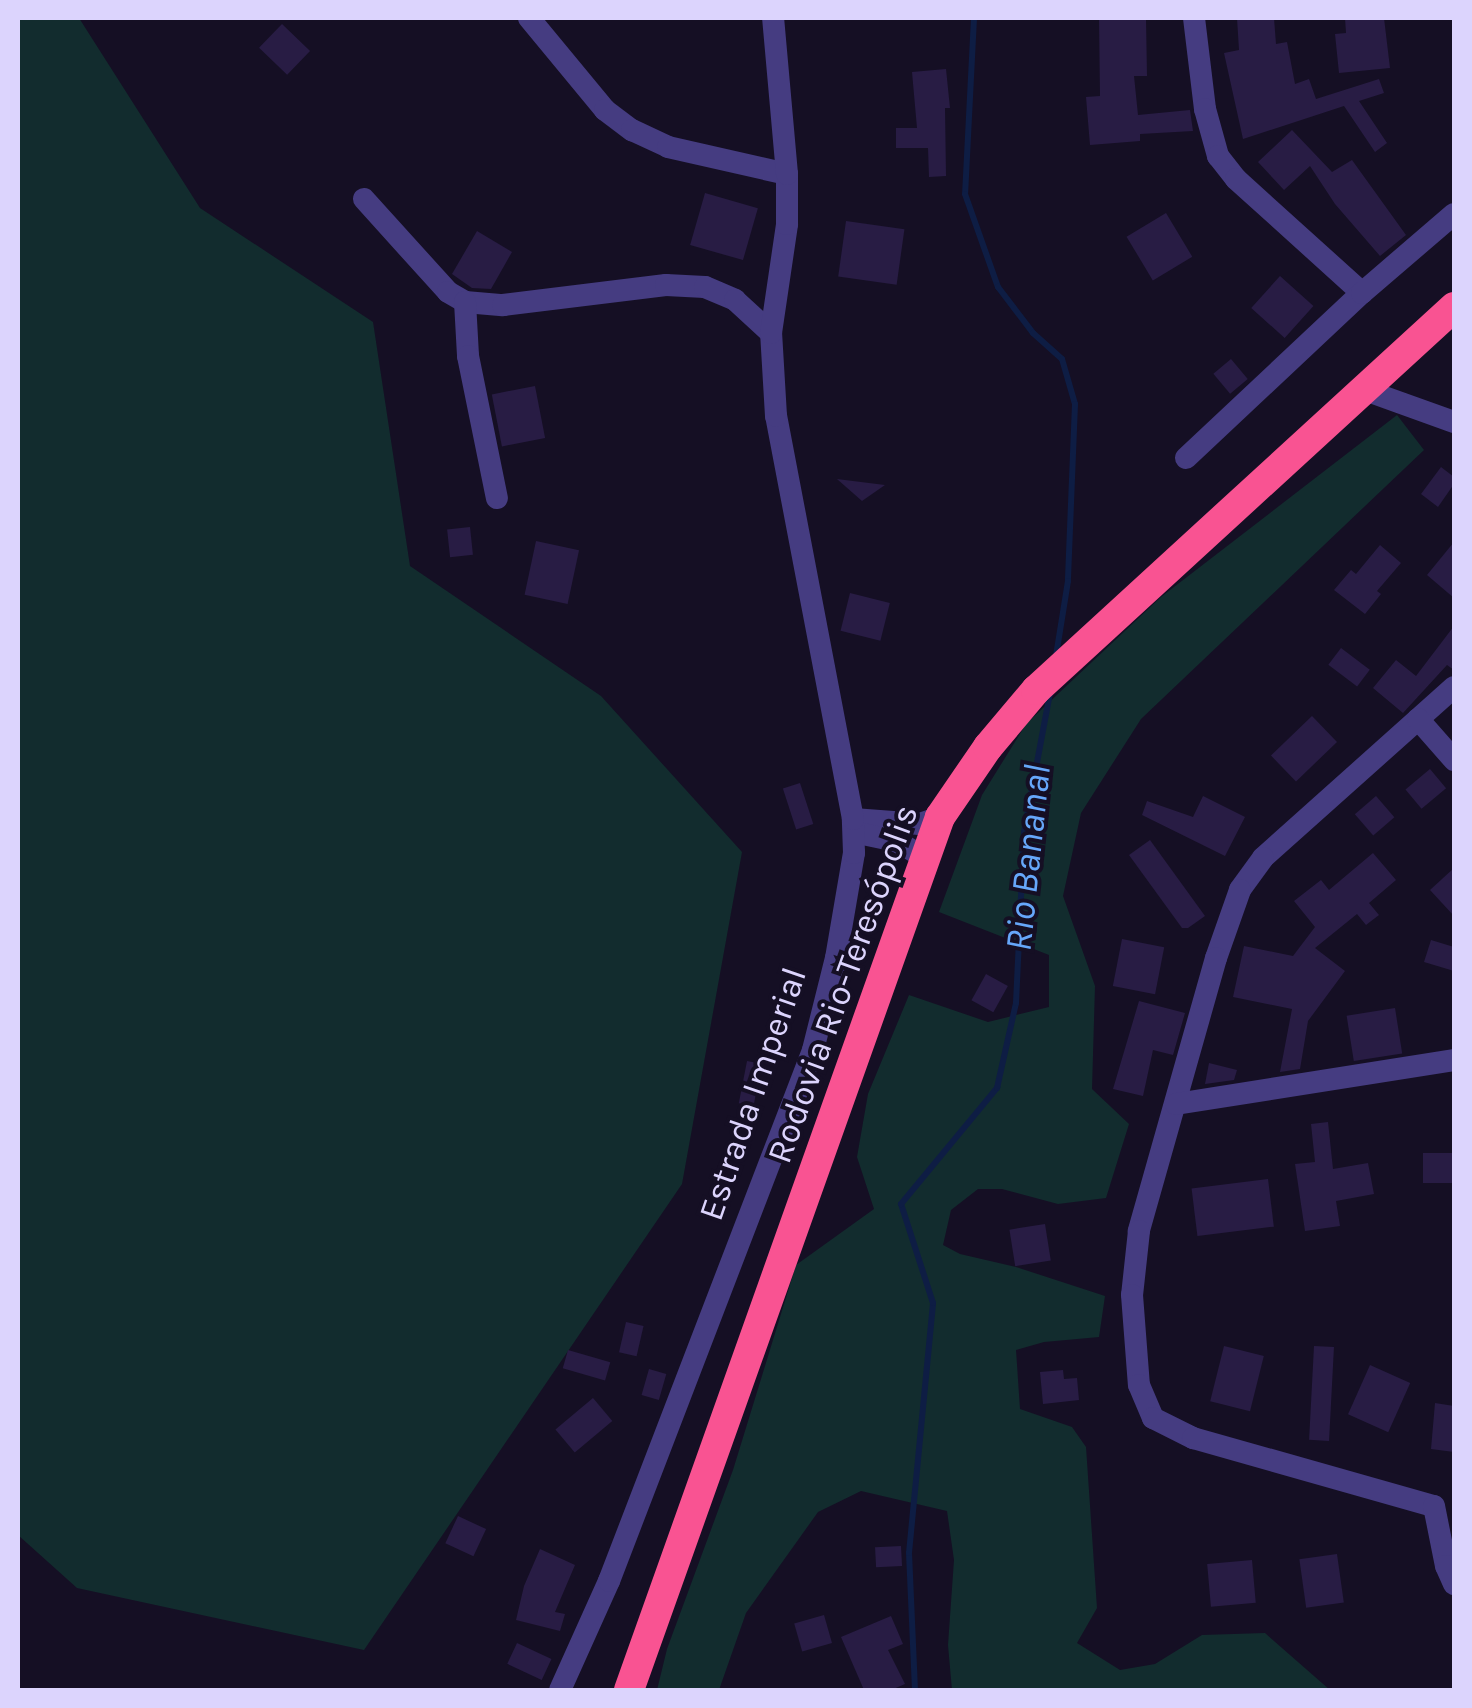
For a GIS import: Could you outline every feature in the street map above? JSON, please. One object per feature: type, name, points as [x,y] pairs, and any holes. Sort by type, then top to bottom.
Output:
[{"type":"highway","name":"Rodovia Rio-Teresópolis","points":[[629,1690],[940,817],[1036,690],[1454,307]]},
{"type":"street","points":[[529,18],[605,110],[632,130],[668,147],[787,174]]},
{"type":"street","name":"Estrada Imperial","points":[[560,1690],[631,1526],[813,1050],[836,958],[854,826],[776,416],[772,333],[787,224],[787,174],[773,18]]},
{"type":"street","points":[[1194,18],[1205,109],[1218,156],[1236,179],[1362,293]]},
{"type":"street","points":[[364,200],[448,292],[466,302],[503,305],[666,285],[705,287],[735,300],[772,333]]},
{"type":"street","points":[[1186,458],[1362,293],[1450,222]]},
{"type":"street","points":[[466,302],[468,356],[496,498]]},
{"type":"street","points":[[1362,389],[1454,422]]},
{"type":"street","points":[[1454,687],[1264,858],[1240,890],[1216,958],[1132,1264],[1144,1405],[1153,1418],[1192,1438],[1444,1509],[1446,1566],[1454,1584]]},
{"type":"street","points":[[1418,719],[1454,760]]},
{"type":"street","points":[[854,826],[920,824],[940,817]]},
{"type":"street","points":[[854,826],[896,841],[924,857]]},
{"type":"street","points":[[1176,1104],[1454,1060]]},
{"type":"green space","points":[[18,18],[79,18],[200,208],[373,322],[410,566],[601,696],[742,852],[682,1184],[364,1650],[77,1588],[18,1535]]},
{"type":"green space","points":[[1397,415],[1424,450],[1141,719],[1081,813],[1063,896],[1095,986],[1092,1089],[1129,1124],[1106,1198],[1058,1204],[1002,1189],[978,1189],[951,1210],[943,1245],[960,1254],[1016,1267],[1105,1296],[1099,1337],[1044,1342],[1016,1350],[1020,1409],[1072,1427],[1086,1447],[1097,1608],[1077,1643],[1120,1670],[1155,1664],[1202,1635],[1265,1633],[1330,1690],[952,1690],[948,1645],[954,1560],[947,1511],[861,1491],[818,1512],[746,1613],[719,1690],[657,1690],[667,1649],[733,1470],[796,1265],[874,1209],[857,1157],[868,1094],[909,995],[988,1022],[1049,1007],[1049,955],[939,912],[982,795],[1026,724],[1161,597]]},
{"type":"building","points":[[1099,18],[1146,18],[1147,76],[1134,76],[1138,115],[1190,110],[1193,131],[1140,134],[1140,141],[1090,145],[1086,97],[1100,96]]},
{"type":"building","points":[[1237,18],[1274,18],[1276,44],[1287,42],[1295,84],[1309,79],[1316,99],[1379,79],[1384,93],[1359,101],[1387,143],[1375,152],[1344,106],[1243,139],[1224,53],[1239,50]]},
{"type":"building","points":[[1345,18],[1384,18],[1390,68],[1339,73],[1335,34],[1346,33]]},
{"type":"building","points":[[282,24],[310,51],[287,75],[259,48]]},
{"type":"building","points":[[946,69],[950,108],[945,108],[946,176],[929,177],[928,148],[896,148],[896,128],[917,128],[912,72]]},
{"type":"building","points":[[1292,130],[1332,172],[1352,160],[1406,235],[1380,256],[1335,204],[1310,166],[1284,190],[1258,162]]},
{"type":"building","points":[[705,193],[758,208],[743,260],[690,245]]},
{"type":"building","points":[[1166,213],[1192,257],[1153,280],[1127,237]]},
{"type":"building","points":[[846,221],[904,229],[897,285],[838,276]]},
{"type":"building","points":[[477,231],[512,252],[491,289],[472,288],[452,274]]},
{"type":"building","points":[[1280,276],[1313,306],[1285,338],[1251,308]]},
{"type":"building","points":[[1231,359],[1248,379],[1230,394],[1213,374]]},
{"type":"building","points":[[535,386],[545,438],[502,446],[492,394]]},
{"type":"building","points":[[1441,467],[1454,477],[1454,484],[1438,507],[1421,494]]},
{"type":"building","points":[[837,479],[885,485],[862,501]]},
{"type":"building","points":[[470,527],[473,555],[450,557],[447,529]]},
{"type":"building","points":[[536,541],[579,550],[568,604],[525,595]]},
{"type":"building","points":[[1454,542],[1454,598],[1427,575]]},
{"type":"building","points":[[1380,545],[1401,563],[1377,591],[1381,594],[1365,614],[1334,590],[1351,570],[1356,574]]},
{"type":"building","points":[[850,593],[890,603],[880,641],[841,631]]},
{"type":"building","points":[[1454,626],[1454,670],[1447,665],[1403,713],[1373,688],[1396,660],[1416,676]]},
{"type":"building","points":[[1341,648],[1370,670],[1357,686],[1328,665]]},
{"type":"building","points":[[1312,716],[1337,742],[1296,781],[1271,756]]},
{"type":"building","points":[[1430,769],[1446,788],[1422,809],[1405,790]]},
{"type":"building","points":[[800,783],[813,824],[796,829],[783,789]]},
{"type":"building","points":[[1203,796],[1245,817],[1225,856],[1142,815],[1147,801],[1193,817]]},
{"type":"building","points":[[1376,796],[1394,817],[1373,836],[1355,814]]},
{"type":"building","points":[[1150,840],[1205,916],[1188,928],[1182,928],[1129,855]]},
{"type":"building","points":[[1373,853],[1396,880],[1369,903],[1379,915],[1366,925],[1357,914],[1315,948],[1345,971],[1308,1021],[1300,1069],[1280,1072],[1292,1009],[1233,997],[1244,946],[1293,956],[1315,927],[1294,901],[1321,880],[1329,890]]},
{"type":"building","points":[[1454,868],[1454,916],[1430,890]]},
{"type":"building","points":[[1122,939],[1164,947],[1155,994],[1113,986]]},
{"type":"building","points":[[1431,940],[1454,947],[1454,971],[1424,962]]},
{"type":"building","points":[[986,974],[1008,986],[993,1012],[971,1000]]},
{"type":"building","points":[[1139,1001],[1185,1013],[1173,1055],[1153,1050],[1143,1096],[1113,1089]]},
{"type":"building","points":[[1395,1008],[1402,1053],[1354,1061],[1347,1016]]},
{"type":"building","points":[[747,1061],[762,1064],[754,1106],[739,1103]]},
{"type":"building","points":[[1209,1063],[1237,1070],[1234,1080],[1205,1084]]},
{"type":"building","points":[[1328,1122],[1333,1169],[1368,1163],[1374,1194],[1336,1201],[1340,1226],[1305,1231],[1295,1164],[1315,1162],[1311,1124]]},
{"type":"building","points":[[1423,1153],[1454,1153],[1454,1183],[1423,1183]]},
{"type":"building","points":[[1268,1179],[1274,1227],[1197,1236],[1192,1188]]},
{"type":"building","points":[[1045,1224],[1051,1261],[1015,1266],[1009,1230]]},
{"type":"building","points":[[626,1322],[644,1326],[637,1356],[619,1352]]},
{"type":"building","points":[[1224,1346],[1264,1356],[1250,1411],[1210,1401]]},
{"type":"building","points":[[1314,1346],[1334,1347],[1329,1441],[1309,1440]]},
{"type":"building","points":[[568,1350],[610,1362],[605,1380],[563,1368]]},
{"type":"building","points":[[1370,1365],[1410,1383],[1388,1432],[1348,1414]]},
{"type":"building","points":[[649,1369],[666,1374],[659,1400],[642,1395]]},
{"type":"building","points":[[1063,1370],[1064,1379],[1077,1378],[1079,1400],[1043,1404],[1040,1372]]},
{"type":"building","points":[[593,1398],[612,1421],[575,1452],[555,1429]]},
{"type":"building","points":[[1435,1403],[1454,1406],[1454,1452],[1431,1449]]},
{"type":"building","points":[[458,1516],[486,1529],[473,1556],[445,1543]]},
{"type":"building","points":[[901,1546],[902,1566],[876,1567],[875,1547]]},
{"type":"building","points":[[540,1549],[575,1565],[555,1612],[565,1614],[560,1631],[516,1620],[524,1586]]},
{"type":"building","points":[[1337,1554],[1344,1603],[1306,1608],[1299,1559]]},
{"type":"building","points":[[1252,1560],[1256,1603],[1211,1607],[1207,1564]]},
{"type":"building","points":[[824,1615],[832,1643],[802,1651],[794,1624]]},
{"type":"building","points":[[891,1616],[903,1644],[888,1650],[905,1684],[891,1690],[864,1690],[841,1637]]},
{"type":"building","points":[[517,1643],[551,1659],[542,1680],[507,1664]]},
{"type":"waterway","name":"Rio Bananal","points":[[974,18],[965,194],[998,287],[1033,333],[1062,359],[1075,404],[1068,581],[1056,656]]},
{"type":"waterway","name":"Rio Bananal","points":[[915,1690],[909,1553],[933,1303],[901,1204],[997,1088],[1016,1003],[1024,832],[1050,693]]}]
